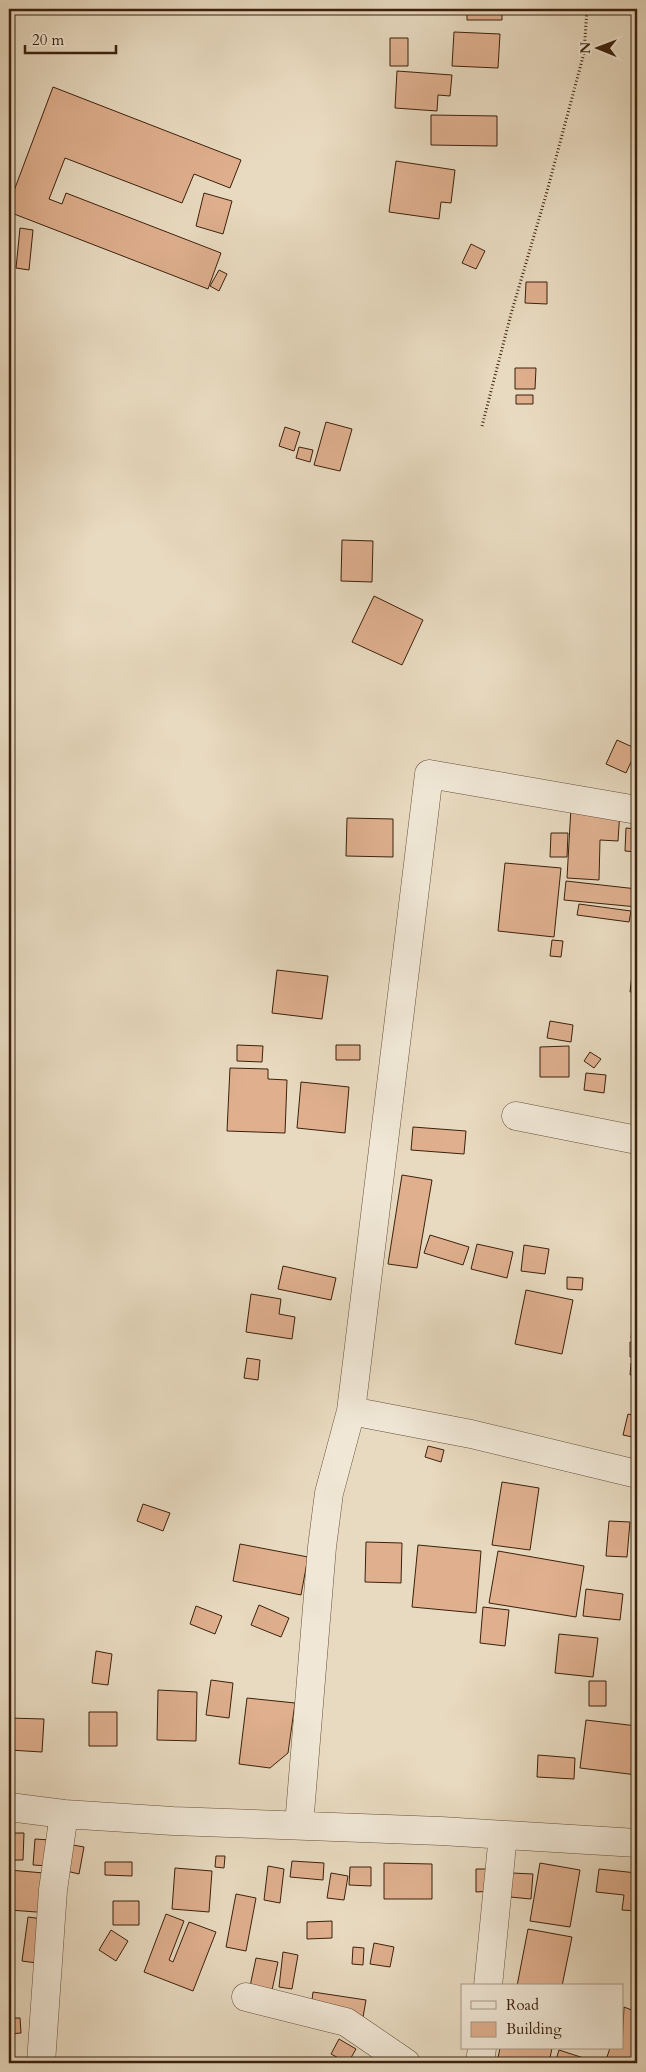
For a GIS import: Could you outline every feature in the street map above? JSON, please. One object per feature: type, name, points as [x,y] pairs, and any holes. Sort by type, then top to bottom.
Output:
[{"type":"street","points":[[299,1825],[322,1547],[329,1493],[351,1412],[429,774],[637,810]]},
{"type":"street","points":[[516,1116],[637,1140]]},
{"type":"street","points":[[351,1412],[471,1434],[637,1474]]},
{"type":"street","points":[[9,1808],[64,1814],[173,1821],[299,1825],[637,1843]]},
{"type":"street","points":[[41,2063],[53,1890],[64,1814]]},
{"type":"street","points":[[488,1984],[502,1835]]},
{"type":"street","points":[[246,1997],[346,2022],[406,2063]]},
{"type":"street","points":[[480,2063],[482,2050]]},
{"type":"path","points":[[482,426],[511,314],[546,195],[584,53],[587,9]]},
{"type":"building","points":[[467,9],[502,9],[502,20],[467,20]]},
{"type":"building","points":[[454,32],[500,34],[498,68],[452,66]]},
{"type":"building","points":[[390,38],[408,38],[408,66],[390,66]]},
{"type":"building","points":[[397,71],[452,75],[450,96],[438,95],[437,111],[395,108]]},
{"type":"building","points":[[53,87],[241,160],[230,188],[194,174],[182,203],[65,158],[49,199],[62,204],[66,193],[221,253],[208,289],[9,212],[9,204]]},
{"type":"building","points":[[431,115],[497,116],[497,146],[431,145]]},
{"type":"building","points":[[396,161],[455,170],[451,203],[441,202],[439,219],[389,212]]},
{"type":"building","points":[[204,193],[232,201],[223,234],[196,226]]},
{"type":"building","points":[[20,228],[33,230],[29,270],[16,268]]},
{"type":"building","points":[[471,244],[485,251],[476,269],[462,263]]},
{"type":"building","points":[[219,270],[227,274],[219,291],[210,286]]},
{"type":"building","points":[[526,282],[547,282],[547,304],[525,303]]},
{"type":"building","points":[[515,368],[536,368],[535,389],[515,389]]},
{"type":"building","points":[[516,395],[533,395],[533,404],[516,404]]},
{"type":"building","points":[[326,422],[352,429],[340,471],[314,465]]},
{"type":"building","points":[[285,427],[300,432],[294,451],[279,446]]},
{"type":"building","points":[[299,447],[313,450],[310,462],[296,458]]},
{"type":"building","points":[[342,540],[373,541],[372,582],[341,581]]},
{"type":"building","points":[[374,596],[423,620],[402,665],[352,642]]},
{"type":"building","points":[[617,740],[637,749],[626,773],[606,764]]},
{"type":"building","points":[[571,807],[620,810],[618,841],[600,840],[599,880],[567,878]]},
{"type":"building","points":[[347,818],[393,819],[393,857],[346,856]]},
{"type":"building","points":[[626,828],[637,829],[637,852],[625,851]]},
{"type":"building","points":[[551,833],[568,833],[567,857],[550,857]]},
{"type":"building","points":[[505,863],[561,868],[554,937],[498,931]]},
{"type":"building","points":[[566,881],[637,889],[637,907],[564,900]]},
{"type":"building","points":[[579,904],[631,911],[629,922],[577,915]]},
{"type":"building","points":[[552,940],[563,941],[561,957],[550,956]]},
{"type":"building","points":[[633,966],[637,966],[637,993],[630,992]]},
{"type":"building","points":[[277,970],[328,976],[322,1019],[272,1013]]},
{"type":"building","points":[[550,1021],[573,1025],[571,1042],[547,1038]]},
{"type":"building","points":[[237,1045],[263,1046],[262,1062],[237,1061]]},
{"type":"building","points":[[336,1045],[360,1045],[360,1060],[336,1060]]},
{"type":"building","points":[[569,1046],[569,1077],[540,1077],[540,1047]]},
{"type":"building","points":[[590,1052],[601,1059],[594,1068],[584,1061]]},
{"type":"building","points":[[230,1068],[268,1069],[268,1079],[287,1080],[285,1133],[227,1131]]},
{"type":"building","points":[[586,1073],[606,1075],[604,1093],[584,1090]]},
{"type":"building","points":[[301,1082],[349,1087],[345,1133],[297,1128]]},
{"type":"building","points":[[413,1127],[466,1131],[464,1154],[411,1150]]},
{"type":"building","points":[[402,1175],[432,1180],[417,1268],[388,1264]]},
{"type":"building","points":[[430,1235],[469,1247],[463,1265],[424,1253]]},
{"type":"building","points":[[477,1244],[513,1252],[507,1278],[471,1269]]},
{"type":"building","points":[[524,1245],[549,1249],[545,1274],[521,1271]]},
{"type":"building","points":[[283,1266],[336,1278],[331,1300],[278,1289]]},
{"type":"building","points":[[567,1277],[583,1278],[582,1290],[567,1289]]},
{"type":"building","points":[[526,1290],[573,1300],[562,1354],[515,1344]]},
{"type":"building","points":[[251,1294],[281,1299],[279,1314],[295,1317],[292,1339],[246,1332]]},
{"type":"building","points":[[637,1301],[637,1339],[631,1338]]},
{"type":"building","points":[[630,1342],[637,1342],[637,1357],[630,1357]]},
{"type":"building","points":[[247,1358],[260,1360],[258,1380],[244,1378]]},
{"type":"building","points":[[631,1363],[637,1364],[637,1375],[630,1375]]},
{"type":"building","points":[[628,1414],[637,1416],[637,1438],[623,1435]]},
{"type":"building","points":[[428,1446],[444,1450],[441,1462],[425,1457]]},
{"type":"building","points":[[502,1482],[539,1488],[530,1550],[492,1545]]},
{"type":"building","points":[[143,1504],[170,1513],[163,1531],[137,1521]]},
{"type":"building","points":[[609,1521],[630,1522],[627,1557],[606,1556]]},
{"type":"building","points":[[366,1542],[402,1543],[401,1583],[365,1582]]},
{"type":"building","points":[[240,1544],[308,1557],[301,1595],[233,1581]]},
{"type":"building","points":[[418,1545],[481,1551],[476,1613],[412,1607]]},
{"type":"building","points":[[498,1551],[584,1566],[576,1617],[489,1603]]},
{"type":"building","points":[[634,1566],[637,1566],[637,1589],[633,1589]]},
{"type":"building","points":[[586,1589],[623,1594],[620,1620],[583,1616]]},
{"type":"building","points":[[259,1605],[289,1618],[281,1637],[251,1625]]},
{"type":"building","points":[[196,1606],[222,1616],[215,1634],[190,1624]]},
{"type":"building","points":[[483,1607],[509,1610],[505,1646],[480,1643]]},
{"type":"building","points":[[559,1634],[598,1638],[593,1677],[555,1673]]},
{"type":"building","points":[[96,1651],[112,1654],[108,1685],[92,1683]]},
{"type":"building","points":[[211,1680],[233,1683],[229,1718],[206,1715]]},
{"type":"building","points":[[589,1681],[606,1681],[606,1706],[589,1706]]},
{"type":"building","points":[[158,1690],[197,1692],[196,1741],[157,1740]]},
{"type":"building","points":[[247,1698],[295,1703],[288,1753],[270,1768],[239,1764]]},
{"type":"building","points":[[89,1712],[117,1712],[117,1746],[89,1746]]},
{"type":"building","points":[[9,1718],[44,1719],[42,1752],[9,1750]]},
{"type":"building","points":[[586,1720],[637,1726],[637,1775],[580,1768]]},
{"type":"building","points":[[538,1755],[575,1758],[574,1779],[537,1777]]},
{"type":"building","points":[[9,1833],[24,1833],[23,1860],[9,1860]]},
{"type":"building","points":[[35,1839],[51,1840],[49,1866],[33,1865]]},
{"type":"building","points":[[67,1844],[84,1847],[79,1874],[62,1870]]},
{"type":"building","points":[[216,1856],[225,1856],[224,1868],[215,1867]]},
{"type":"building","points":[[292,1861],[324,1863],[323,1880],[290,1877]]},
{"type":"building","points":[[105,1862],[132,1862],[132,1876],[105,1875]]},
{"type":"building","points":[[384,1863],[432,1864],[432,1899],[384,1899]]},
{"type":"building","points":[[540,1863],[580,1870],[570,1927],[530,1921]]},
{"type":"building","points":[[268,1866],[284,1869],[280,1903],[264,1900]]},
{"type":"building","points":[[350,1867],[371,1867],[371,1886],[349,1885]]},
{"type":"building","points":[[175,1868],[212,1871],[209,1912],[172,1909]]},
{"type":"building","points":[[476,1869],[494,1869],[494,1891],[476,1892]]},
{"type":"building","points":[[599,1869],[637,1873],[637,1911],[622,1910],[624,1895],[596,1892]]},
{"type":"building","points":[[9,1870],[67,1875],[64,1914],[9,1910]]},
{"type":"building","points":[[331,1873],[348,1876],[344,1900],[327,1898]]},
{"type":"building","points":[[512,1873],[533,1874],[531,1899],[510,1897]]},
{"type":"building","points":[[236,1894],[256,1898],[246,1951],[226,1947]]},
{"type":"building","points":[[113,1901],[139,1901],[139,1925],[113,1925]]},
{"type":"building","points":[[166,1914],[184,1921],[169,1960],[173,1962],[189,1922],[216,1932],[193,1991],[144,1972]]},
{"type":"building","points":[[28,1917],[64,1922],[59,1966],[22,1961]]},
{"type":"building","points":[[332,1921],[332,1938],[307,1939],[307,1922]]},
{"type":"building","points":[[528,1929],[572,1937],[562,1984],[517,1984]]},
{"type":"building","points":[[111,1930],[128,1941],[116,1961],[99,1950]]},
{"type":"building","points":[[374,1943],[394,1947],[390,1967],[370,1964]]},
{"type":"building","points":[[353,1947],[364,1948],[363,1965],[352,1964]]},
{"type":"building","points":[[283,1952],[298,1955],[292,1989],[279,1987]]},
{"type":"building","points":[[256,1958],[278,1962],[271,1995],[249,1991]]},
{"type":"building","points":[[313,1992],[366,2000],[362,2023],[310,2016]]},
{"type":"building","points":[[624,2007],[637,2012],[637,2063],[605,2063],[609,2050],[624,2050]]},
{"type":"building","points":[[9,2018],[20,2018],[21,2033],[9,2034]]},
{"type":"building","points":[[339,2039],[356,2049],[348,2063],[331,2054]]},
{"type":"building","points":[[500,2050],[552,2050],[549,2063],[497,2063]]},
{"type":"building","points":[[559,2050],[596,2062],[596,2063],[555,2063]]}]
